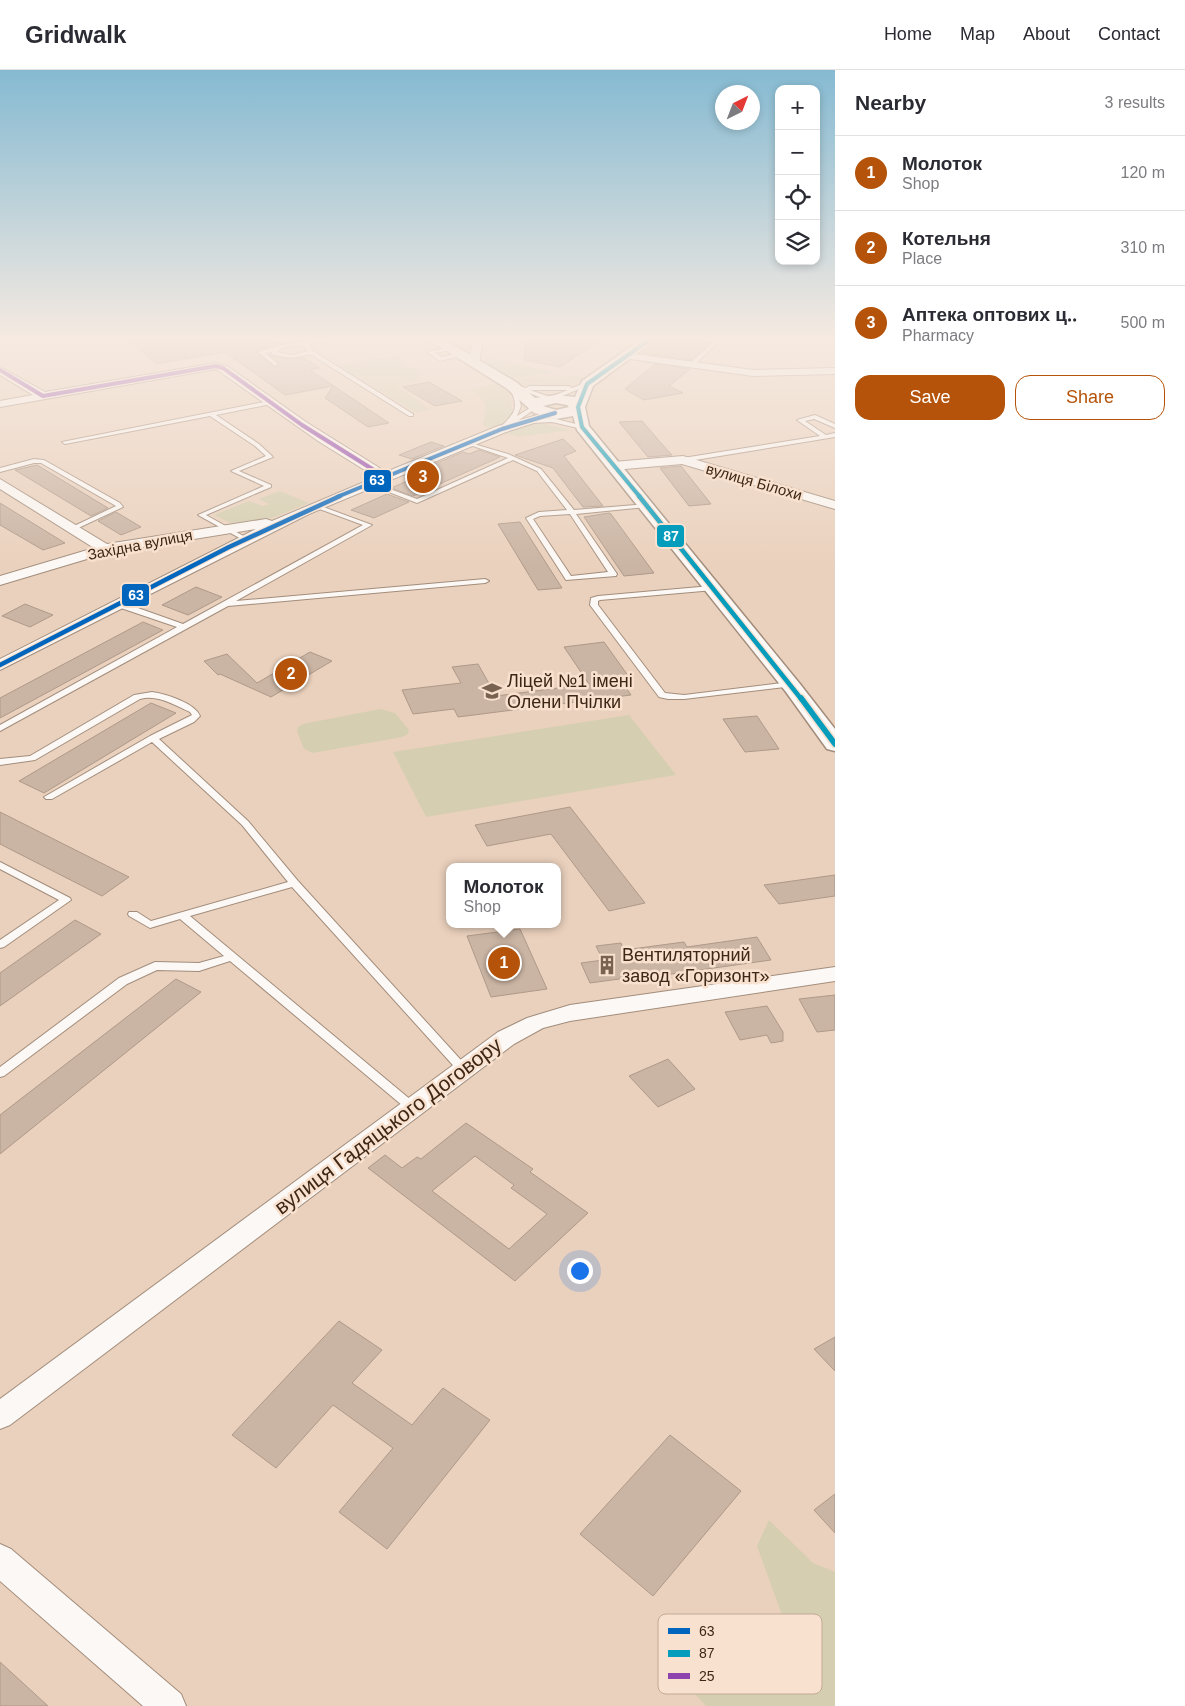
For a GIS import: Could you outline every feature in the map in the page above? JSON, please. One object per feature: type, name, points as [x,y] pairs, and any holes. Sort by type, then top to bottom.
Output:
[{"type":"street","points":[[286,414],[336,448],[385,477]]},
{"type":"street","points":[[0,665],[283,520],[502,428],[554,414]]},
{"type":"street","points":[[579,414],[582,427],[790,684],[835,744]]},
{"type":"street","name":"вулиця Білохи","points":[[613,466],[683,460],[835,505]]},
{"type":"street","points":[[0,483],[105,549]]},
{"type":"street","name":"Західна вулиця","points":[[0,581],[105,549],[283,520]]},
{"type":"street","name":"вулиця Гадяцького Договору","points":[[0,1416],[506,1038],[535,1023],[570,1013],[835,974]]},
{"type":"street","points":[[0,1560],[169,1706]]},
{"type":"lane","points":[[65,442],[215,414]]},
{"type":"lane","points":[[502,428],[517,414]]},
{"type":"lane","points":[[502,428],[522,414]]},
{"type":"lane","points":[[556,414],[582,427]]},
{"type":"lane","points":[[212,415],[226,427],[262,447],[270,457],[234,471],[269,486],[201,515],[245,539]]},
{"type":"lane","points":[[824,436],[800,420],[815,417],[835,426]]},
{"type":"lane","points":[[528,421],[552,420],[582,427]]},
{"type":"lane","points":[[683,460],[835,435]]},
{"type":"lane","points":[[469,442],[539,470],[572,512],[613,574],[569,578],[529,518],[538,514],[572,512],[651,511]]},
{"type":"lane","points":[[369,484],[417,501],[507,456]]},
{"type":"lane","points":[[0,470],[34,460],[42,461],[118,504],[120,507],[72,530]]},
{"type":"lane","points":[[0,728],[369,525],[316,506]]},
{"type":"lane","points":[[225,604],[485,581]]},
{"type":"lane","points":[[711,588],[598,598],[594,600],[594,604],[662,695],[668,697],[684,696],[790,684]]},
{"type":"lane","points":[[118,604],[184,627]]},
{"type":"lane","points":[[0,762],[32,758],[145,694],[162,696],[194,711],[196,716],[191,720],[153,738],[49,797]]},
{"type":"lane","points":[[153,738],[245,823],[294,883],[464,1070]]},
{"type":"lane","points":[[0,865],[66,900],[0,944]]},
{"type":"lane","points":[[133,914],[150,924],[294,883]]},
{"type":"lane","points":[[182,915],[413,1108]]},
{"type":"lane","points":[[0,1073],[123,980],[155,966],[200,967],[232,957]]},
{"type":"shaded area","points":[[485,414],[511,414],[509,420],[503,425],[493,429],[483,425]]},
{"type":"shaded area","points":[[542,423],[570,430],[519,437],[505,433],[525,426]]},
{"type":"shaded area","points":[[280,491],[309,503],[272,518],[231,523],[214,515],[249,501],[263,506],[269,504],[258,499]]},
{"type":"shaded area","points":[[380,709],[395,713],[409,730],[408,734],[402,737],[313,753],[304,749],[297,731],[298,727],[303,724]]},
{"type":"shaded area","points":[[629,715],[676,775],[426,817],[393,752]]},
{"type":"shaded area","points":[[769,1520],[813,1563],[835,1572],[835,1706],[706,1706],[695,1694],[822,1694],[822,1614],[782,1614],[757,1546]]},
{"type":"building","points":[[349,414],[376,414],[389,423],[368,427]]},
{"type":"building","points":[[642,421],[672,455],[648,457],[619,422]]},
{"type":"building","points":[[563,439],[576,451],[564,456],[603,506],[583,507],[553,468],[515,455]]},
{"type":"building","points":[[431,442],[444,446],[412,459],[399,455]]},
{"type":"building","points":[[479,450],[500,457],[413,496],[391,488],[437,468],[430,466],[463,452],[469,454]]},
{"type":"building","points":[[37,465],[108,508],[91,516],[15,470]]},
{"type":"building","points":[[681,466],[711,504],[689,506],[660,468]]},
{"type":"building","points":[[387,494],[409,502],[374,518],[351,510]]},
{"type":"building","points":[[0,503],[65,543],[43,550],[0,525]]},
{"type":"building","points":[[116,512],[141,527],[121,535],[98,521]]},
{"type":"building","points":[[609,513],[654,573],[624,576],[584,517]]},
{"type":"building","points":[[520,522],[562,588],[538,590],[498,524]]},
{"type":"building","points":[[196,587],[222,597],[188,615],[162,605]]},
{"type":"building","points":[[25,604],[53,615],[30,627],[2,616]]},
{"type":"building","points":[[143,622],[163,630],[0,718],[0,698]]},
{"type":"building","points":[[604,642],[629,677],[620,679],[631,695],[458,717],[454,709],[413,714],[402,690],[461,683],[452,667],[478,664],[496,696],[589,684],[564,647]]},
{"type":"building","points":[[310,652],[332,661],[271,697],[220,674],[218,675],[204,661],[227,654],[257,683]]},
{"type":"building","points":[[151,703],[176,713],[44,793],[19,781]]},
{"type":"building","points":[[757,716],[779,749],[745,752],[723,719]]},
{"type":"building","points":[[570,807],[645,903],[609,911],[551,834],[487,846],[475,825]]},
{"type":"building","points":[[0,812],[129,877],[102,896],[0,844]]},
{"type":"building","points":[[835,875],[835,896],[779,904],[764,885]]},
{"type":"building","points":[[75,920],[101,934],[0,1006],[0,973]]},
{"type":"building","points":[[520,929],[547,989],[491,997],[467,936]]},
{"type":"building","points":[[757,937],[771,960],[590,983],[581,963],[603,960],[596,946],[621,943],[624,950],[684,942],[687,947]]},
{"type":"building","points":[[176,979],[201,992],[0,1154],[0,1115]]},
{"type":"building","points":[[835,995],[835,1030],[817,1032],[799,999]]},
{"type":"building","points":[[767,1006],[783,1032],[783,1041],[771,1043],[767,1035],[740,1040],[725,1012]]},
{"type":"building","points":[[668,1059],[695,1089],[658,1107],[629,1076]]},
{"type":"building","points":[[466,1123],[533,1169],[530,1172],[588,1213],[515,1281],[368,1168],[385,1155],[402,1168],[417,1157],[421,1159]],"holes":[[[475,1156],[514,1185],[511,1188],[547,1214],[509,1249],[432,1191]]]},
{"type":"building","points":[[339,1321],[382,1350],[352,1383],[412,1425],[443,1388],[490,1420],[387,1549],[339,1512],[393,1448],[333,1405],[276,1468],[232,1435]]},
{"type":"building","points":[[835,1337],[835,1371],[814,1349]]},
{"type":"building","points":[[670,1435],[741,1491],[653,1596],[580,1534]]},
{"type":"building","points":[[835,1494],[835,1533],[814,1510]]},
{"type":"building","points":[[0,1662],[48,1706],[0,1706]]},
{"type":"transit line","name":"25","points":[[287,414],[343,452],[385,477]]},
{"type":"transit line","name":"63","points":[[0,665],[229,547],[304,511],[502,429],[551,414]]},
{"type":"transit line","name":"87","points":[[579,414],[582,427],[793,688],[835,744]]},
{"type":"place","name":"Аптека оптових ц‥","points":[[423,477]]},
{"type":"place","name":"Котельня","points":[[291,674]]},
{"type":"place","name":"Ліцей №1 імені Олени Пчілки","points":[[492,691]]},
{"type":"place","name":"Молоток","points":[[504,963]]},
{"type":"place","name":"Вентиляторний завод «Горизонт»","points":[[607,965]]}]
